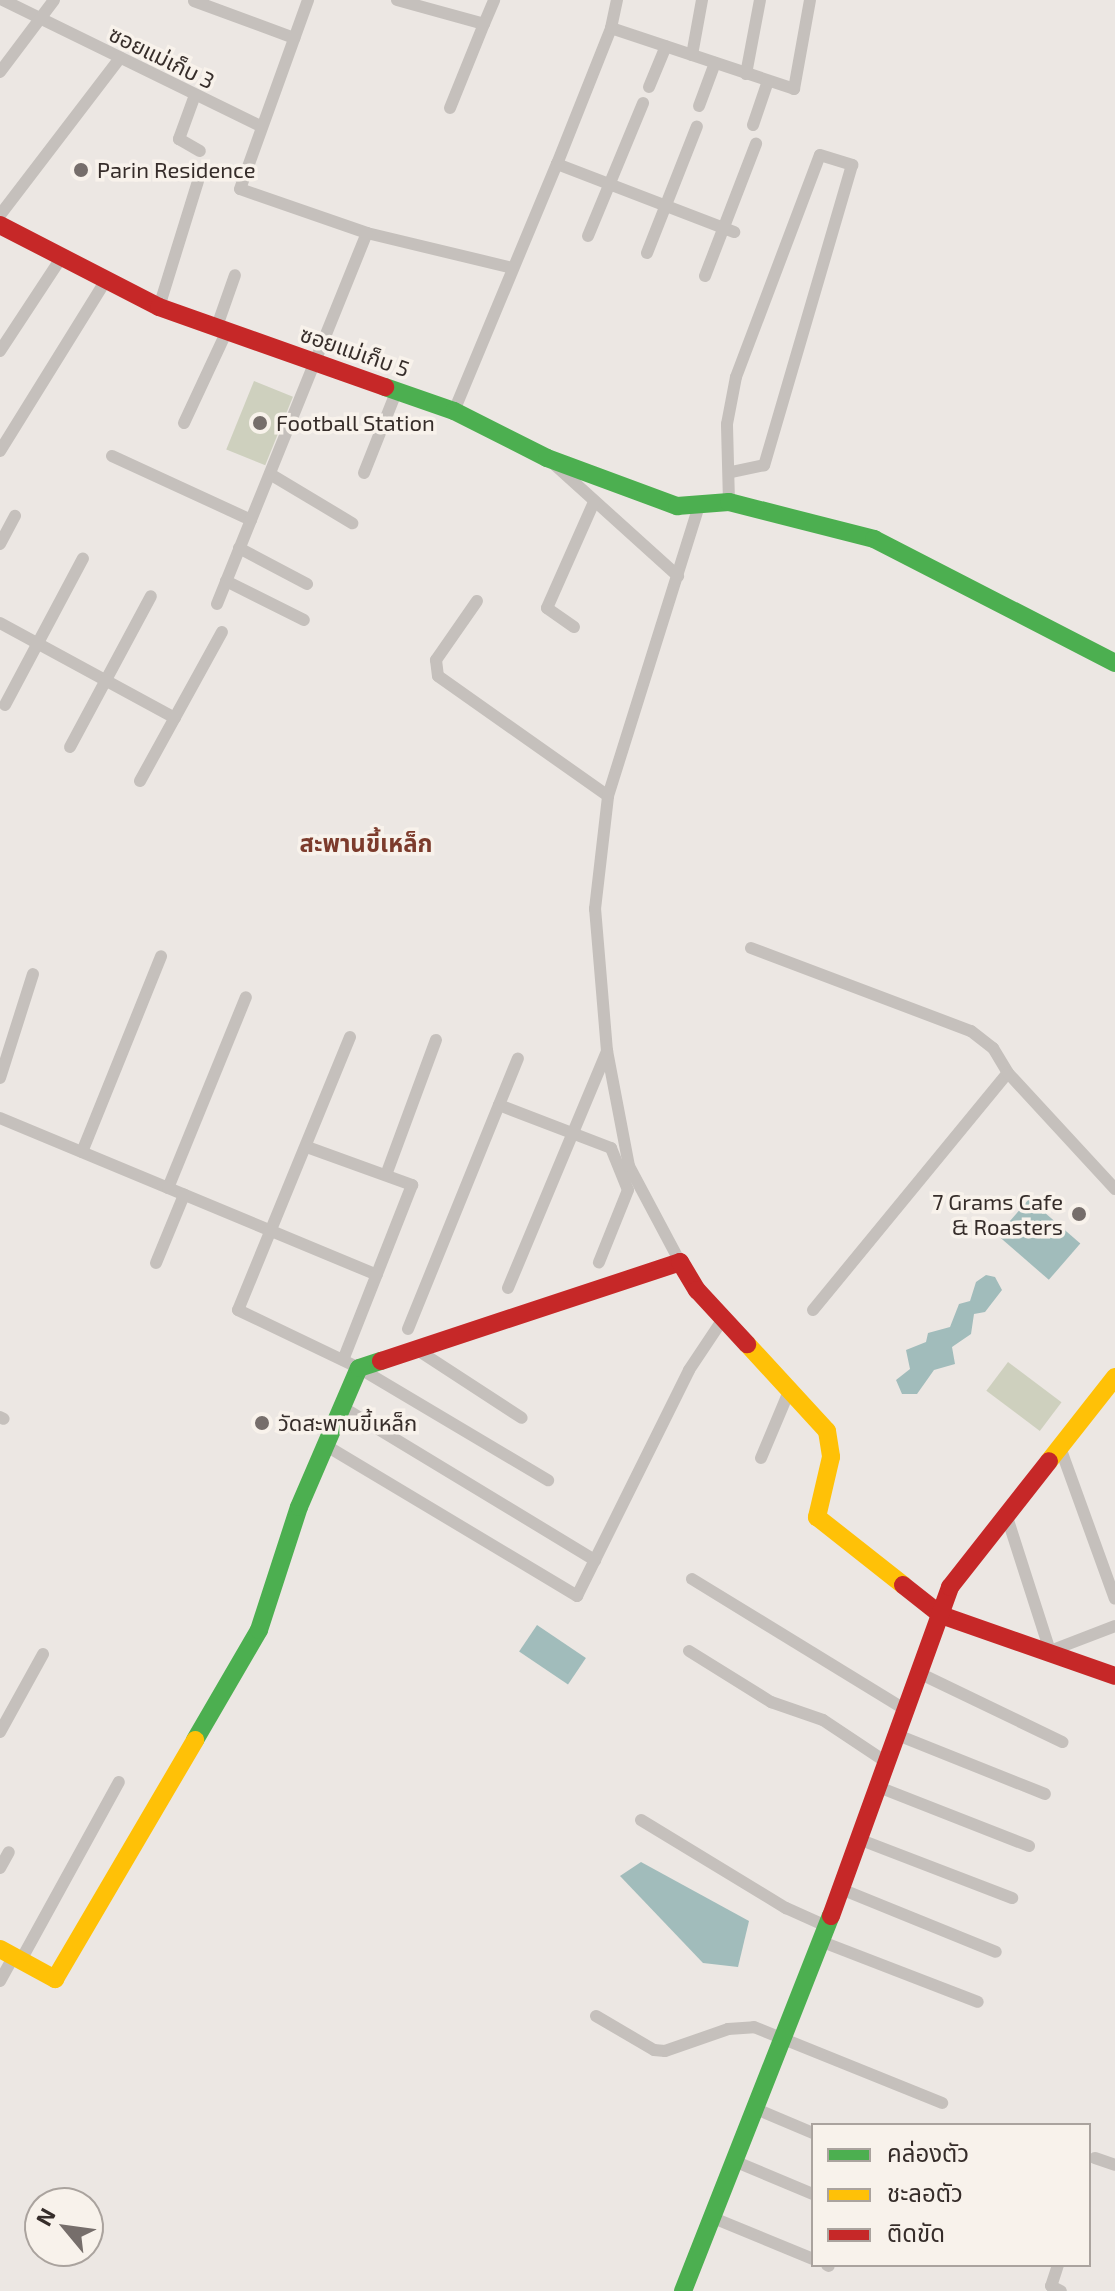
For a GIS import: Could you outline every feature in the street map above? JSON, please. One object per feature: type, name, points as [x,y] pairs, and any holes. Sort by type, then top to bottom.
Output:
[{"type":"street","name":"ซอยแม่เก็บ 3","points":[[3,0],[262,127]]},
{"type":"street","points":[[0,72],[54,0]]},
{"type":"street","points":[[308,0],[240,189],[367,233],[513,268]]},
{"type":"street","points":[[397,0],[484,24]]},
{"type":"street","points":[[450,108],[494,0]]},
{"type":"street","points":[[454,411],[611,28],[617,0]]},
{"type":"street","points":[[692,55],[702,0]]},
{"type":"street","points":[[746,74],[760,0]]},
{"type":"street","points":[[611,28],[794,89],[810,0]]},
{"type":"street","points":[[194,1],[294,38]]},
{"type":"street","points":[[649,87],[666,46]]},
{"type":"street","points":[[0,215],[120,58]]},
{"type":"street","points":[[699,106],[715,63]]},
{"type":"street","points":[[753,125],[768,81]]},
{"type":"street","points":[[195,95],[179,139],[200,151]]},
{"type":"street","points":[[588,236],[643,103]]},
{"type":"street","points":[[647,253],[697,126]]},
{"type":"street","points":[[705,276],[729,230],[756,144]]},
{"type":"street","points":[[729,502],[727,424],[736,377],[820,155],[852,165],[764,465],[730,472]]},
{"type":"street","points":[[557,164],[729,230]]},
{"type":"street","points":[[159,307],[198,181]]},
{"type":"street","name":"ซอยแม่เก็บ 5","points":[[0,225],[104,283],[159,307],[454,411],[547,458],[677,506],[729,502],[874,539],[1115,663]]},
{"type":"street","points":[[217,604],[367,233]]},
{"type":"street","points":[[0,351],[61,258]]},
{"type":"street","points":[[184,423],[221,331],[235,275]]},
{"type":"street","points":[[0,451],[104,283]]},
{"type":"street","points":[[364,473],[397,390]]},
{"type":"street","points":[[112,456],[251,520]]},
{"type":"street","points":[[547,458],[678,576]]},
{"type":"street","points":[[270,474],[352,523]]},
{"type":"street","points":[[574,627],[547,608],[594,502]]},
{"type":"street","points":[[700,502],[608,796],[595,909],[607,1051],[629,1166],[680,1262],[723,1319],[790,1389],[831,1442],[817,1517],[941,1615],[1115,1676]]},
{"type":"street","points":[[0,544],[15,516]]},
{"type":"street","points":[[239,548],[307,584]]},
{"type":"street","points":[[5,705],[83,558]]},
{"type":"street","points":[[226,581],[304,620]]},
{"type":"street","points":[[70,747],[151,596]]},
{"type":"street","points":[[477,601],[436,660],[438,676],[608,796]]},
{"type":"street","points":[[0,623],[175,718]]},
{"type":"street","points":[[140,781],[222,632]]},
{"type":"street","points":[[751,948],[971,1031],[993,1048],[1008,1073],[1115,1189]]},
{"type":"street","points":[[82,1152],[161,956]]},
{"type":"street","points":[[0,1078],[33,974]]},
{"type":"street","points":[[168,1188],[246,997]]},
{"type":"street","points":[[350,1037],[238,1310],[351,1364],[548,1480]]},
{"type":"street","points":[[386,1175],[436,1040]]},
{"type":"street","points":[[508,1288],[607,1051]]},
{"type":"street","points":[[408,1329],[518,1058]]},
{"type":"street","points":[[813,1310],[1008,1073]]},
{"type":"street","points":[[499,1105],[611,1148],[628,1190],[599,1262]]},
{"type":"street","points":[[0,1118],[377,1275]]},
{"type":"street","points":[[12,1955],[55,1979],[259,1630],[325,1445],[342,1407],[377,1275],[412,1185],[307,1147]]},
{"type":"street","points":[[156,1263],[184,1195]]},
{"type":"street","points":[[351,1364],[416,1349],[680,1262]]},
{"type":"street","points":[[325,1445],[575,1596],[689,1370],[723,1319]]},
{"type":"street","points":[[416,1349],[522,1418]]},
{"type":"street","points":[[683,2291],[881,1788],[950,1587],[1061,1450],[1115,1377]]},
{"type":"street","points":[[761,1458],[790,1389]]},
{"type":"street","points":[[342,1407],[595,1560]]},
{"type":"street","points":[[1061,1450],[1115,1599]]},
{"type":"street","points":[[1007,1517],[1050,1651]]},
{"type":"street","points":[[692,1579],[907,1711]]},
{"type":"street","points":[[1050,1651],[1115,1626]]},
{"type":"street","points":[[689,1651],[771,1702],[823,1720],[889,1764]]},
{"type":"street","points":[[0,1732],[43,1654]]},
{"type":"street","points":[[921,1674],[1062,1742]]},
{"type":"street","points":[[900,1736],[1045,1794]]},
{"type":"street","points":[[0,1981],[12,1955],[119,1782]]},
{"type":"street","points":[[881,1788],[1029,1846]]},
{"type":"street","points":[[641,1820],[823,1933],[978,2002]]},
{"type":"street","points":[[861,1840],[1012,1898]]},
{"type":"street","points":[[0,1868],[9,1852]]},
{"type":"street","points":[[841,1889],[996,1952]]},
{"type":"street","points":[[596,2016],[654,2050],[740,2026],[754,2027],[780,2042],[942,2103]]},
{"type":"street","points":[[754,2108],[811,2132]]},
{"type":"street","points":[[1095,2158],[1115,2165]]},
{"type":"street","points":[[734,2161],[811,2193]]},
{"type":"street","points":[[711,2217],[811,2258]]},
{"type":"street","points":[[1057,2267],[1051,2286],[1061,2291]]},
{"type":"green space","name":"Football Station","points":[[254,381],[293,397],[265,465],[226,450]]},
{"type":"green space","points":[[1008,1362],[1062,1402],[1040,1431],[986,1391]]},
{"type":"water","points":[[1029,1199],[1080,1244],[1049,1280],[998,1235]]},
{"type":"water","points":[[986,1275],[995,1277],[1002,1290],[985,1312],[974,1314],[971,1334],[952,1347],[955,1364],[934,1370],[917,1394],[902,1394],[896,1380],[910,1369],[906,1350],[926,1342],[928,1333],[950,1327],[959,1304],[970,1301],[976,1282]]},
{"type":"water","points":[[537,1625],[586,1658],[568,1685],[519,1652]]},
{"type":"water","points":[[641,1862],[749,1921],[738,1967],[703,1963],[620,1876]]},
{"type":"traffic: fast","points":[[385,387],[454,411],[547,458],[677,506],[729,502],[874,539],[1115,663]]},
{"type":"traffic: fast","points":[[195,1740],[259,1630],[299,1507],[359,1368],[381,1361]]},
{"type":"traffic: fast","points":[[683,2291],[831,1916]]},
{"type":"traffic: slow","points":[[747,1344],[827,1431],[831,1457],[817,1517],[903,1585]]},
{"type":"traffic: slow","points":[[1049,1461],[1115,1377]]},
{"type":"traffic: slow","points":[[0,1949],[55,1979],[195,1740]]},
{"type":"traffic: jam","points":[[0,225],[159,307],[385,387]]},
{"type":"traffic: jam","points":[[381,1361],[680,1262],[697,1290],[747,1344]]},
{"type":"traffic: jam","points":[[831,1916],[950,1587],[1049,1461]]},
{"type":"traffic: jam","points":[[903,1585],[941,1615],[1115,1676]]},
{"type":"place","name":"Parin Residence","points":[[81,170]]},
{"type":"place","name":"Football Station","points":[[260,423]]},
{"type":"place","name":"7 Grams Cafe & Roasters","points":[[1079,1214]]},
{"type":"place","name":"วัดสะพานขี้เหล็ก","points":[[262,1423]]},
{"type":"district","name":"สะพานขี้เหล็ก","points":[[366,843]]}]
